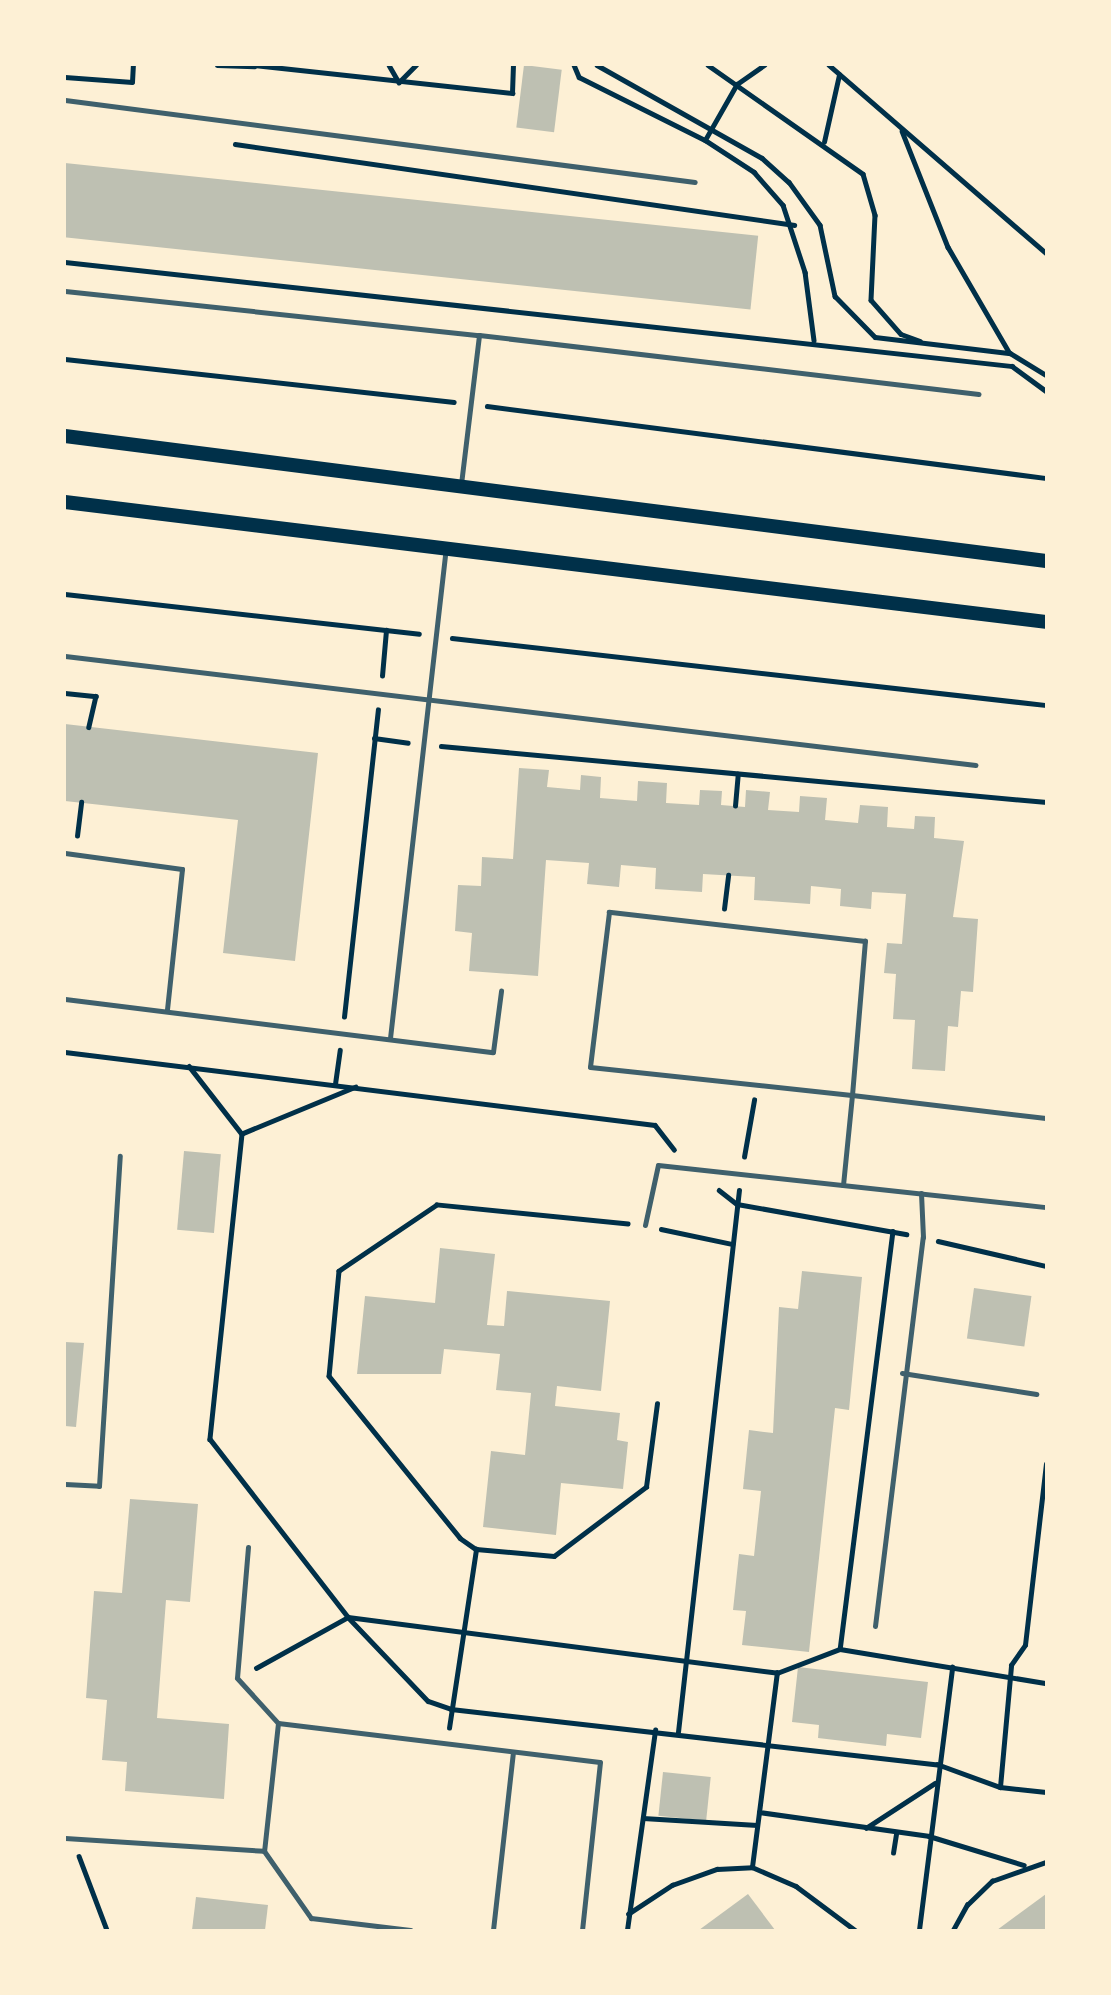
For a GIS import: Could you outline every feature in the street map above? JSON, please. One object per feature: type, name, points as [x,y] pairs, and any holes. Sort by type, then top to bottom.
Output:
[{"type":"main road","points":[[65,436],[461,484],[1046,561]]},
{"type":"main road","points":[[65,502],[447,545],[1046,622]]},
{"type":"lane","points":[[65,100],[695,182]]},
{"type":"lane","points":[[65,291],[480,335],[979,394]]},
{"type":"lane","points":[[461,484],[469,404],[480,335]]},
{"type":"lane","points":[[390,1038],[447,545]]},
{"type":"lane","points":[[65,656],[381,693],[428,702],[975,765]]},
{"type":"lane","points":[[65,853],[182,869],[167,1010]]},
{"type":"lane","points":[[843,1185],[852,1095],[865,941],[609,912],[590,1067],[757,1084],[852,1095],[1046,1118]]},
{"type":"lane","points":[[65,999],[343,1030],[493,1052],[501,990]]},
{"type":"lane","points":[[65,1484],[99,1486],[120,1156]]},
{"type":"lane","points":[[645,1225],[658,1165],[1046,1207]]},
{"type":"lane","points":[[875,1626],[902,1373],[923,1237],[921,1193]]},
{"type":"lane","points":[[902,1373],[1036,1394]]},
{"type":"lane","points":[[248,1547],[237,1678],[278,1723],[600,1762],[582,1930]]},
{"type":"lane","points":[[278,1723],[264,1851],[311,1918],[411,1930]]},
{"type":"lane","points":[[493,1930],[513,1752]]},
{"type":"lane","points":[[65,1838],[264,1851]]},
{"type":"path","points":[[65,77],[132,82],[134,65]]},
{"type":"path","points":[[217,65],[254,66],[512,93],[513,65]]},
{"type":"path","points":[[389,65],[398,82]]},
{"type":"path","points":[[398,82],[416,65]]},
{"type":"path","points":[[574,65],[579,77],[705,140],[754,172],[794,225],[814,340]]},
{"type":"path","points":[[597,65],[762,158],[803,200],[820,225],[835,296],[857,324],[875,337],[1010,353],[1046,375]]},
{"type":"path","points":[[708,65],[824,142],[863,174],[870,193],[871,300],[901,334],[926,343]]},
{"type":"path","points":[[705,140],[737,84],[764,65]]},
{"type":"path","points":[[829,65],[1046,253]]},
{"type":"path","points":[[824,142],[839,75]]},
{"type":"path","points":[[901,128],[948,247],[1010,353]]},
{"type":"path","points":[[230,143],[794,225]]},
{"type":"path","points":[[65,262],[814,340],[1012,366],[1046,391]]},
{"type":"path","points":[[65,359],[469,404],[1046,478]]},
{"type":"path","points":[[65,594],[1046,705]]},
{"type":"path","points":[[335,1084],[386,630]]},
{"type":"path","points":[[65,693],[96,696],[89,727]]},
{"type":"path","points":[[374,738],[423,745],[1046,802]]},
{"type":"path","points":[[735,806],[738,774]]},
{"type":"path","points":[[74,855],[81,802]]},
{"type":"path","points":[[723,925],[728,875]]},
{"type":"path","points":[[65,1052],[655,1125],[690,1168],[737,1204],[923,1237],[1046,1266]]},
{"type":"path","points":[[190,1066],[242,1133],[210,1438],[348,1617],[428,1701],[451,1709],[678,1732],[937,1765],[1000,1787],[1046,1792]]},
{"type":"path","points":[[678,1732],[683,1658],[740,1174],[757,1084]]},
{"type":"path","points":[[242,1133],[356,1087]]},
{"type":"path","points":[[657,1404],[646,1487],[554,1556],[476,1549],[460,1538],[329,1376],[339,1270],[437,1205],[645,1225],[732,1244]]},
{"type":"path","points":[[840,1649],[893,1231]]},
{"type":"path","points":[[1000,1787],[1010,1680],[1025,1644],[1046,1464]]},
{"type":"path","points":[[447,1744],[476,1549]]},
{"type":"path","points":[[237,1678],[348,1617],[683,1658],[777,1673],[840,1649],[952,1667],[1010,1680],[1046,1683]]},
{"type":"path","points":[[919,1930],[937,1765],[952,1667]]},
{"type":"path","points":[[751,1867],[777,1673]]},
{"type":"path","points":[[627,1930],[655,1730]]},
{"type":"path","points":[[865,1828],[935,1783]]},
{"type":"path","points":[[759,1812],[929,1836],[1024,1865]]},
{"type":"path","points":[[643,1818],[757,1825]]},
{"type":"path","points":[[893,1853],[896,1833]]},
{"type":"path","points":[[74,1839],[107,1930]]},
{"type":"path","points":[[953,1930],[992,1881],[1024,1865],[1046,1862]]},
{"type":"path","points":[[628,1914],[672,1885],[717,1869],[751,1867],[796,1886],[855,1930]]},
{"type":"building","points":[[524,65],[562,70],[554,132],[516,128]]},
{"type":"building","points":[[65,163],[758,236],[750,309],[65,237]]},
{"type":"building","points":[[65,724],[318,753],[295,961],[223,953],[238,820],[65,801]]},
{"type":"building","points":[[519,768],[549,770],[547,787],[580,790],[581,775],[601,777],[600,798],[637,801],[638,781],[667,783],[666,803],[699,805],[700,790],[722,791],[721,805],[745,807],[746,790],[770,792],[768,810],[799,812],[800,796],[827,798],[825,820],[858,823],[860,805],[888,807],[887,827],[914,829],[915,816],[935,817],[934,838],[964,841],[953,917],[978,919],[973,992],[961,991],[958,1027],[948,1026],[945,1071],[912,1069],[915,1020],[893,1019],[896,974],[884,973],[887,943],[902,944],[906,894],[872,892],[871,909],[840,906],[841,889],[811,886],[810,904],[754,900],[755,877],[703,874],[702,892],[655,889],[656,868],[621,865],[619,887],[587,884],[589,863],[546,860],[538,976],[469,971],[472,933],[455,931],[458,885],[481,886],[482,857],[513,859]]},
{"type":"building","points":[[184,1151],[221,1154],[214,1233],[177,1230]]},
{"type":"building","points":[[440,1248],[495,1254],[487,1325],[504,1326],[507,1291],[610,1301],[601,1391],[557,1386],[555,1406],[620,1413],[617,1440],[628,1442],[623,1489],[561,1483],[556,1535],[483,1527],[491,1451],[525,1455],[531,1393],[496,1390],[500,1354],[444,1349],[441,1374],[357,1374],[365,1296],[435,1303]]},
{"type":"building","points":[[802,1271],[862,1277],[849,1410],[835,1408],[809,1652],[742,1645],[746,1611],[733,1610],[739,1554],[754,1556],[761,1491],[743,1489],[749,1430],[773,1433],[779,1307],[798,1309]]},
{"type":"building","points":[[974,1288],[1031,1296],[1024,1347],[967,1339]]},
{"type":"building","points":[[65,1342],[84,1343],[76,1427],[65,1426]]},
{"type":"building","points":[[130,1499],[198,1504],[190,1602],[166,1600],[157,1718],[229,1724],[224,1799],[125,1791],[127,1762],[102,1760],[107,1700],[86,1698],[94,1591],[122,1593]]},
{"type":"building","points":[[798,1667],[928,1682],[921,1738],[887,1734],[886,1746],[818,1738],[819,1725],[792,1722]]},
{"type":"building","points":[[663,1772],[711,1777],[706,1821],[658,1816]]},
{"type":"building","points":[[748,1894],[775,1930],[699,1930]]},
{"type":"building","points":[[1046,1894],[1046,1930],[997,1930]]},
{"type":"building","points":[[196,1897],[268,1905],[265,1930],[192,1930]]}]
